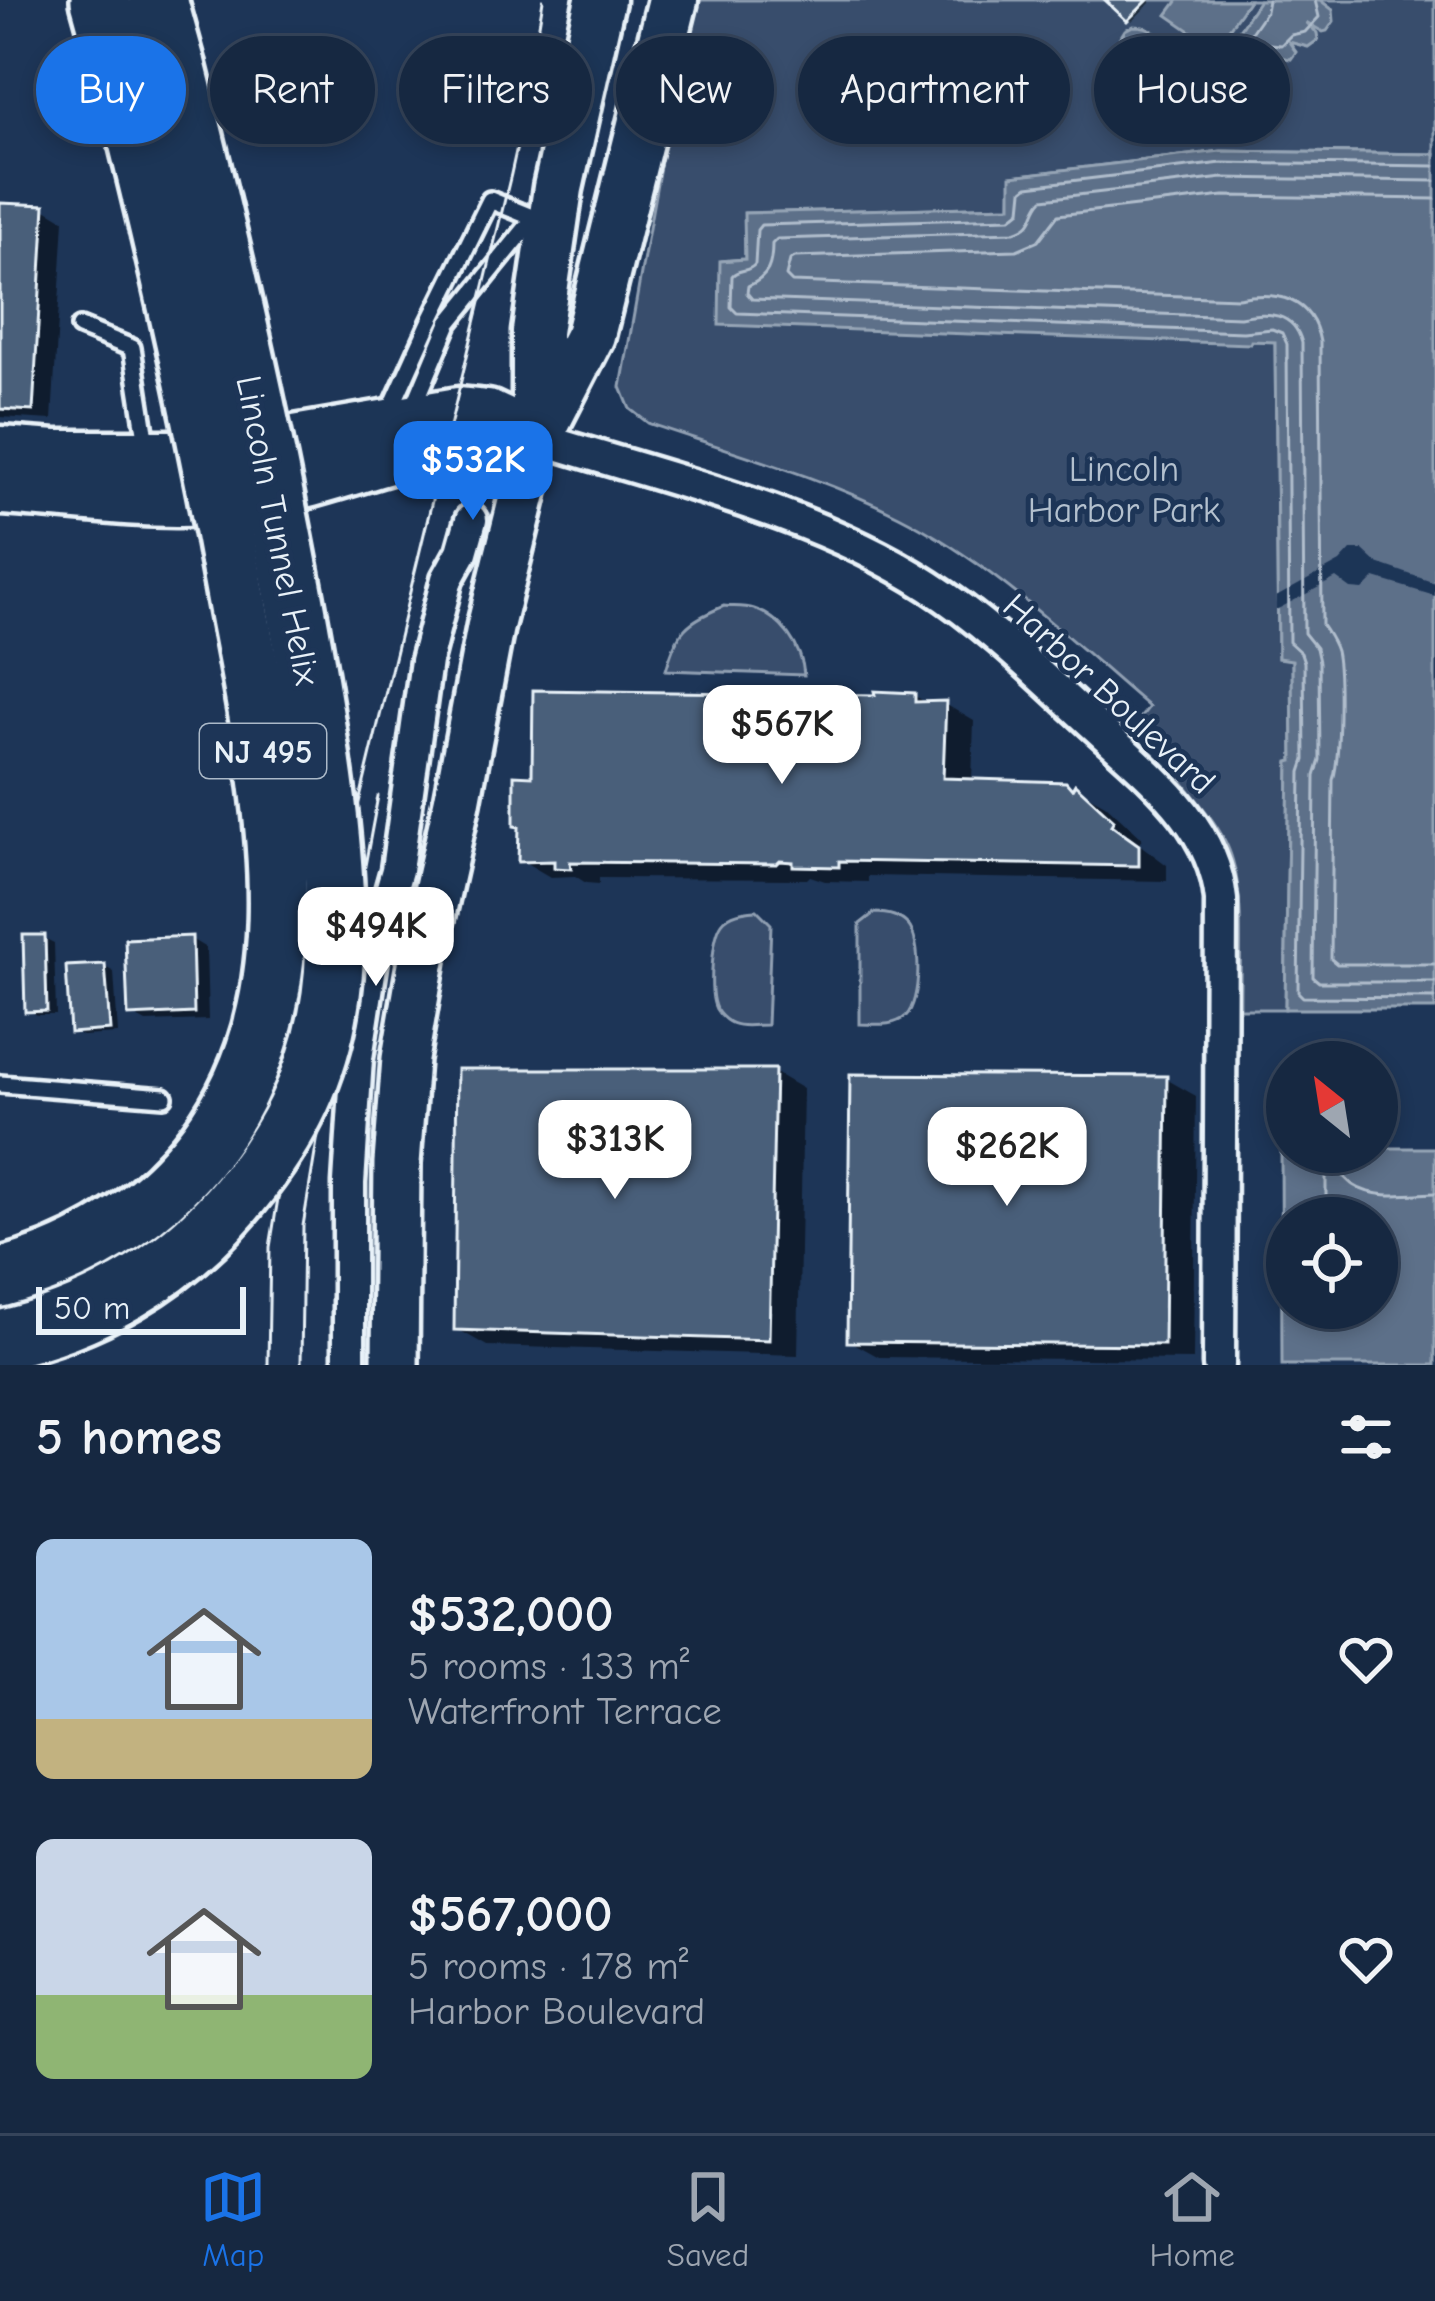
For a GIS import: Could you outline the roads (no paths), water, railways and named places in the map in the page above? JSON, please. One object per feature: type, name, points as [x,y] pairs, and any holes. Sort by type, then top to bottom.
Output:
[{"type":"highway","name":"Lincoln Tunnel Helix","points":[[0,1279],[107,1235],[174,1181],[235,1098],[257,1048],[273,989],[275,843],[260,726],[197,392],[100,0]]},
{"type":"highway","name":"Lincoln Tunnel Helix","points":[[0,1340],[67,1320],[135,1288],[167,1267],[222,1216],[274,1151],[296,1112],[321,1046],[334,980],[334,866],[308,670],[242,332],[158,0]]},
{"type":"main road","points":[[537,438],[537,332],[558,188],[600,0]]},
{"type":"main road","points":[[537,438],[590,335],[673,0]]},
{"type":"main road","points":[[0,490],[152,479],[230,451],[444,413],[479,413],[537,438]]},
{"type":"main road","points":[[0,451],[152,479],[210,501],[258,495],[440,445],[537,438]]},
{"type":"street","points":[[395,1365],[397,1163],[405,1059],[490,628],[537,438]]},
{"type":"street","name":"Harbor Boulevard","points":[[537,438],[795,519],[903,569],[977,620],[1114,742],[1189,818],[1211,857],[1221,900],[1220,1365]]},
{"type":"street","points":[[349,1365],[350,1183],[360,1038],[372,959],[397,871],[426,661],[447,579],[462,552],[471,520]]},
{"type":"lane","points":[[490,200],[534,218],[449,323],[417,395],[397,422],[430,322],[490,200]]},
{"type":"lane","points":[[80,327],[132,347],[152,479]]},
{"type":"lane","points":[[0,1084],[164,1097]]},
{"type":"water","points":[[1178,0],[1249,0],[1224,36],[1198,36],[1167,15]]},
{"type":"water","points":[[1259,0],[1320,0],[1333,10],[1334,21],[1327,31],[1306,22],[1318,40],[1308,47],[1290,42],[1290,36],[1235,36]]},
{"type":"water","points":[[1145,27],[1157,36],[1121,36],[1125,30]]},
{"type":"water","points":[[1221,151],[1435,154],[1435,1009],[1285,1009],[1292,660],[1278,658],[1275,342],[719,325],[720,261],[745,259],[744,213],[1011,206],[1011,176]]},
{"type":"water","points":[[1398,1148],[1435,1148],[1435,1365],[1282,1365],[1282,1329],[1398,1329],[1398,1197],[1281,1197],[1281,1173],[1398,1173]]},
{"type":"tram line","points":[[268,1365],[270,1247],[301,1059],[511,174],[543,0]]},
{"type":"tram line","points":[[301,1365],[303,1226],[378,796]]},
{"type":"park label","name":"Lincoln Harbor Park","points":[[1124,488]]}]
